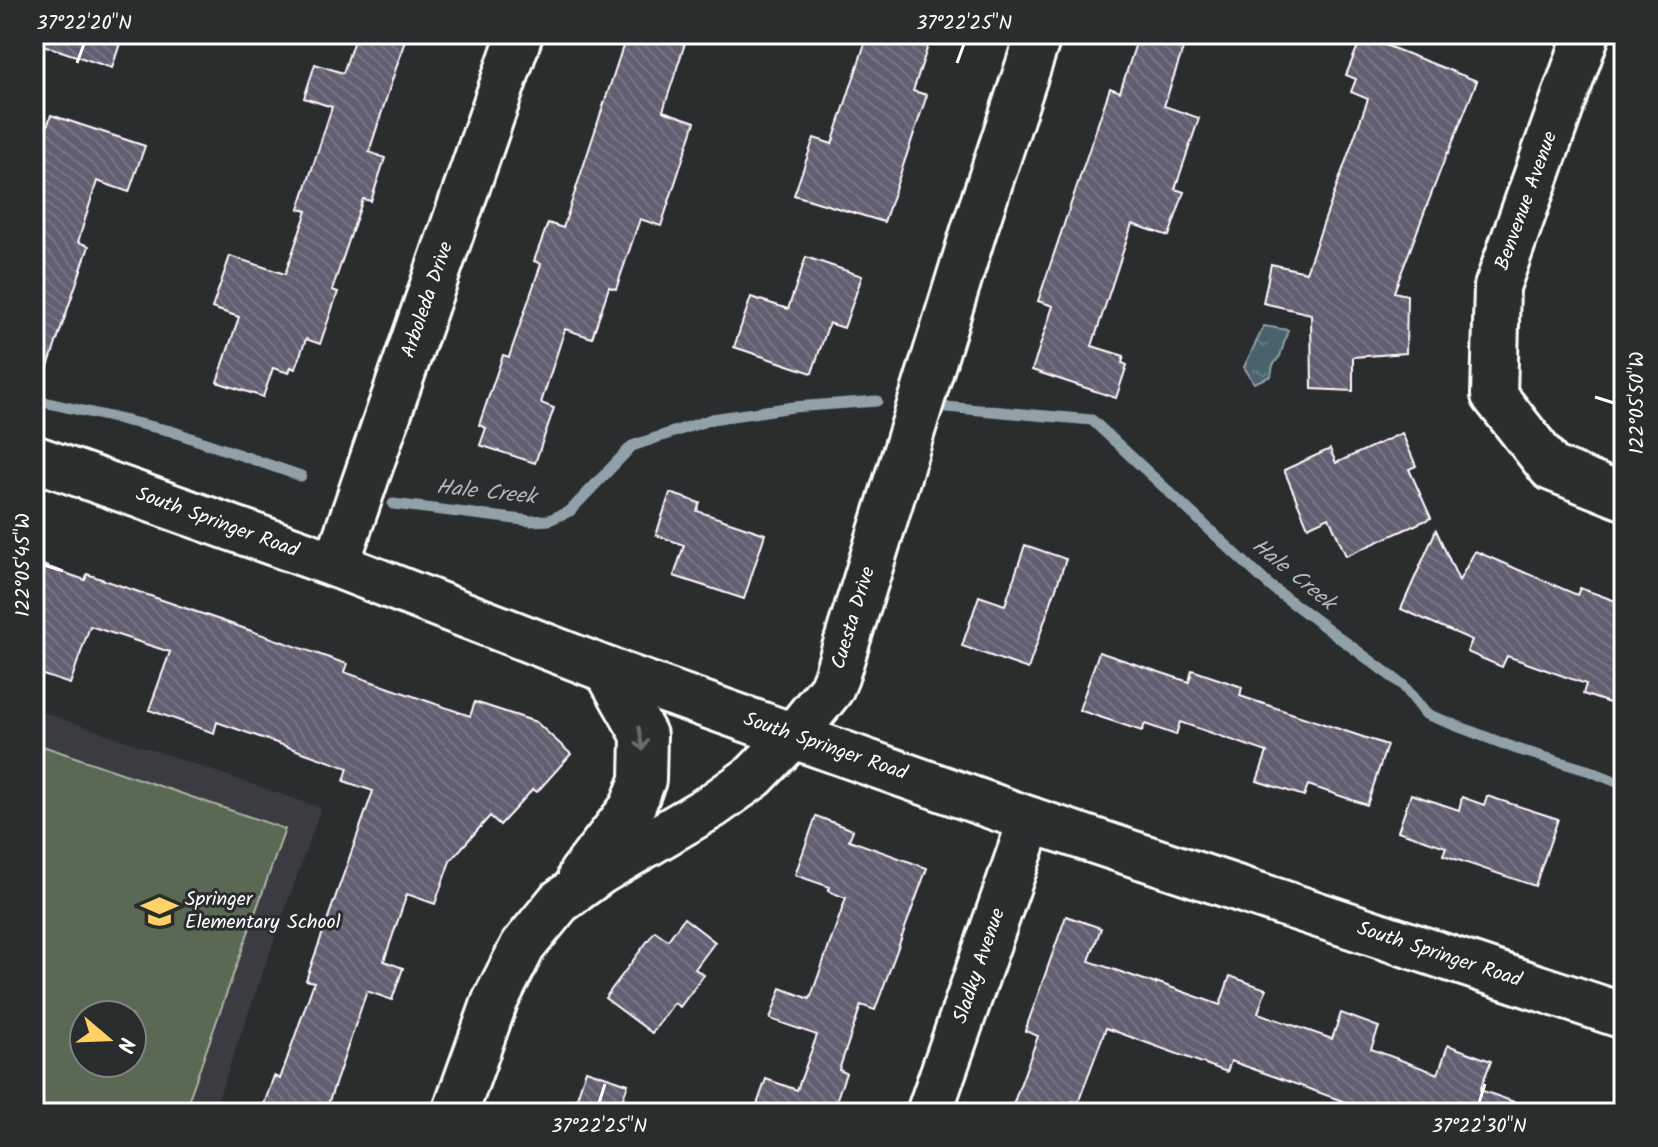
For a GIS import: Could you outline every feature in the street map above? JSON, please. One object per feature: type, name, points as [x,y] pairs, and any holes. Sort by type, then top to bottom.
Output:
[{"type":"street","name":"Arboleda Drive","points":[[336,565],[520,34]]},
{"type":"street","name":"Cuesta Drive","points":[[455,1113],[495,1001],[523,946],[559,902],[600,872],[712,806],[750,779],[793,736],[831,689],[975,227],[1039,34]]},
{"type":"street","name":"Benvenue Avenue","points":[[1587,34],[1497,287],[1494,395],[1551,468],[1624,497]]},
{"type":"street","name":"South Springer Road","points":[[34,458],[336,565],[607,670],[1031,820],[1624,1016]]},
{"type":"street","points":[[559,902],[632,808],[643,780],[644,735],[607,670]]},
{"type":"street","name":"Sladky Avenue","points":[[929,1113],[1031,820]]},
{"type":"shaded area","name":"Springer Elementary School","points":[[34,709],[321,808],[213,1113],[34,1113]]},
{"type":"green space","name":"Springer Elementary School","points":[[34,743],[285,829],[184,1113],[34,1113]]},
{"type":"water","points":[[1264,326],[1288,330],[1271,376],[1254,383],[1244,367]]},
{"type":"building","points":[[34,34],[123,34],[112,68],[34,42]]},
{"type":"building","points":[[356,34],[407,34],[369,152],[385,158],[371,201],[363,199],[332,290],[338,292],[320,344],[306,339],[295,369],[291,367],[289,373],[273,368],[263,397],[217,382],[239,317],[212,308],[230,256],[285,274],[307,211],[299,209],[332,107],[304,98],[315,64],[343,73]]},
{"type":"building","points":[[627,34],[688,34],[663,111],[695,122],[661,226],[640,219],[616,289],[609,287],[592,338],[565,329],[541,403],[554,408],[535,463],[480,445],[486,428],[479,425],[503,355],[509,357],[541,264],[534,261],[548,223],[563,228]]},
{"type":"building","points":[[868,34],[932,34],[913,91],[927,95],[884,222],[794,195],[814,138],[832,144]]},
{"type":"building","points":[[1139,34],[1188,34],[1164,106],[1199,118],[1175,189],[1184,192],[1169,236],[1132,224],[1092,346],[1124,356],[1122,363],[1127,365],[1116,398],[1032,370],[1053,306],[1038,301],[1110,88],[1120,92]]},
{"type":"building","points":[[1362,36],[1477,81],[1394,292],[1407,295],[1406,353],[1353,357],[1353,391],[1312,389],[1311,314],[1263,303],[1271,264],[1306,272],[1368,99],[1351,92],[1356,79],[1346,75]]},
{"type":"building","points":[[51,115],[145,146],[129,192],[97,181],[78,242],[89,246],[39,393],[34,392],[34,167]]},
{"type":"building","points":[[806,257],[862,276],[844,328],[829,323],[812,373],[734,347],[751,297],[788,309]]},
{"type":"building","points":[[1402,433],[1416,466],[1409,469],[1431,518],[1346,556],[1329,517],[1308,527],[1284,470],[1330,449],[1336,463]]},
{"type":"building","points":[[670,493],[700,503],[697,511],[765,534],[744,599],[674,576],[684,545],[656,535]]},
{"type":"building","points":[[1436,530],[1459,581],[1475,551],[1577,595],[1580,588],[1624,604],[1624,708],[1583,694],[1586,684],[1507,656],[1502,667],[1467,652],[1472,640],[1401,609]]},
{"type":"building","points":[[1025,545],[1066,559],[1028,669],[962,646],[979,596],[1005,605]]},
{"type":"building","points":[[34,562],[85,580],[87,574],[347,664],[344,672],[470,716],[475,702],[536,722],[571,754],[537,792],[533,789],[500,825],[490,816],[450,861],[435,904],[407,894],[384,961],[403,968],[392,1000],[367,991],[325,1113],[261,1113],[274,1076],[280,1079],[314,982],[306,980],[373,791],[344,781],[348,768],[217,722],[214,733],[149,710],[170,652],[90,626],[70,684],[34,672]]},
{"type":"building","points":[[1099,652],[1189,682],[1192,670],[1242,687],[1240,696],[1387,745],[1367,805],[1308,785],[1304,796],[1257,781],[1267,752],[1180,722],[1176,735],[1145,724],[1142,731],[1079,710]]},
{"type":"building","points":[[1411,794],[1459,810],[1462,797],[1484,805],[1487,796],[1558,819],[1535,886],[1443,855],[1446,847],[1398,831]]},
{"type":"building","points":[[816,816],[853,830],[849,840],[927,868],[875,1010],[861,1005],[839,1070],[846,1073],[835,1104],[850,1109],[850,1113],[754,1113],[766,1079],[797,1090],[817,1035],[770,1019],[781,988],[810,999],[846,898],[828,891],[830,887],[795,875]]},
{"type":"building","points":[[1066,916],[1101,928],[1089,961],[1220,1005],[1230,976],[1266,989],[1258,1013],[1332,1039],[1341,1013],[1379,1027],[1371,1049],[1438,1074],[1448,1045],[1491,1061],[1480,1090],[1534,1109],[1533,1113],[1376,1113],[1231,1061],[1227,1072],[1106,1028],[1078,1103],[1072,1101],[1068,1113],[1010,1113],[1038,1036],[1025,1031]]},
{"type":"building","points":[[684,918],[715,942],[695,969],[704,975],[680,1007],[674,1003],[652,1033],[605,998],[655,931],[668,940]]},
{"type":"building","points":[[586,1070],[628,1084],[618,1113],[572,1113]]},
{"type":"waterway","name":"Hale Creek","points":[[34,398],[171,431],[301,476]]},
{"type":"waterway","name":"Hale Creek","points":[[393,504],[531,521],[549,520],[570,511],[632,446],[712,419],[793,407],[877,401]]},
{"type":"waterway","name":"Hale Creek","points":[[946,407],[1092,420],[1270,586],[1403,685],[1426,714],[1624,785]]},
{"type":"place","name":"Springer Elementary School","points":[[159,911]]}]
